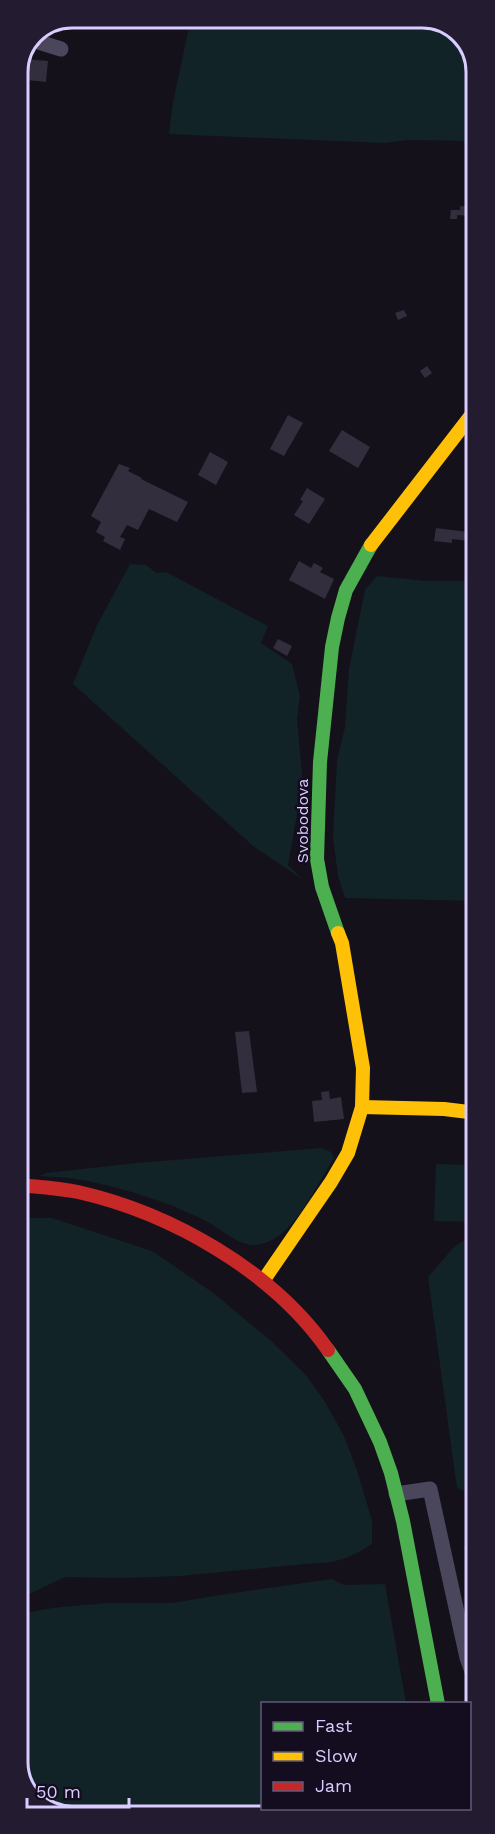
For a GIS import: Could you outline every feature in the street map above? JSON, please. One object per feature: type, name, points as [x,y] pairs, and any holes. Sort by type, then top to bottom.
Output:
[{"type":"street","points":[[40,42],[61,49]]},
{"type":"street","name":"Svobodova","points":[[263,1281],[331,1182],[348,1153],[362,1107],[363,1068],[342,943],[322,887],[316,859],[320,762],[332,647],[346,590],[371,545],[466,422]]},
{"type":"street","points":[[362,1107],[466,1112]]},
{"type":"street","points":[[28,1186],[95,1196],[152,1215],[202,1239],[263,1281],[303,1318],[336,1359],[351,1382],[380,1442],[396,1494],[438,1702]]},
{"type":"street","points":[[396,1494],[430,1489],[466,1654]]},
{"type":"shaded area","points":[[189,28],[431,29],[452,39],[461,50],[466,64],[466,141],[408,140],[384,143],[169,134],[173,102]]},
{"type":"shaded area","points":[[130,564],[146,565],[157,573],[166,572],[268,626],[261,643],[292,664],[300,696],[297,719],[302,775],[288,865],[302,879],[253,846],[73,684],[97,625]]},
{"type":"shaded area","points":[[377,576],[426,581],[466,581],[466,901],[345,898],[338,876],[333,837],[337,761],[345,727],[349,669],[365,590]]},
{"type":"shaded area","points":[[321,1148],[331,1152],[334,1158],[298,1216],[280,1235],[270,1241],[251,1245],[235,1240],[204,1220],[144,1196],[82,1180],[40,1176],[46,1173],[137,1163]]},
{"type":"shaded area","points":[[436,1164],[466,1165],[466,1222],[434,1221]]},
{"type":"shaded area","points":[[28,1218],[52,1218],[152,1251],[212,1292],[270,1340],[305,1374],[324,1400],[343,1434],[357,1470],[372,1521],[372,1544],[346,1558],[331,1562],[179,1576],[65,1577],[28,1595]]},
{"type":"shaded area","points":[[466,1239],[466,1492],[457,1488],[428,1277],[455,1246]]},
{"type":"shaded area","points":[[332,1579],[344,1585],[385,1584],[406,1702],[261,1702],[261,1806],[69,1805],[50,1800],[43,1795],[34,1784],[28,1762],[28,1612],[106,1603],[172,1603]]},
{"type":"building","points":[[31,60],[48,61],[46,82],[28,80]]},
{"type":"building","points":[[460,206],[466,206],[466,216],[457,215],[457,219],[450,219],[451,210],[460,210]]},
{"type":"building","points":[[404,310],[407,316],[398,320],[395,313]]},
{"type":"building","points":[[427,366],[432,373],[425,378],[420,371]]},
{"type":"building","points":[[288,415],[303,423],[284,456],[270,449]]},
{"type":"building","points":[[342,430],[370,447],[358,468],[329,451]]},
{"type":"building","points":[[210,452],[228,462],[216,485],[198,475]]},
{"type":"building","points":[[119,464],[130,468],[128,471],[141,479],[188,502],[177,522],[149,509],[138,530],[127,525],[120,537],[125,539],[120,550],[103,541],[105,537],[96,532],[101,522],[91,516]]},
{"type":"building","points":[[307,488],[325,499],[309,524],[294,515],[303,501],[300,500]]},
{"type":"building","points":[[436,528],[466,532],[466,541],[452,539],[452,543],[434,541]]},
{"type":"building","points":[[299,561],[311,568],[314,563],[323,568],[320,572],[334,579],[325,599],[289,580]]},
{"type":"building","points":[[278,639],[292,646],[287,656],[273,648]]},
{"type":"building","points":[[249,1031],[257,1092],[242,1093],[235,1032]]},
{"type":"building","points":[[329,1091],[330,1099],[341,1097],[344,1119],[314,1122],[312,1101],[322,1100],[321,1092]]},
{"type":"traffic: fast","points":[[338,933],[322,887],[317,859],[320,762],[332,647],[338,618],[346,590],[371,545]]},
{"type":"traffic: fast","points":[[328,1350],[355,1389],[380,1442],[391,1473],[403,1521],[438,1702]]},
{"type":"traffic: slow","points":[[371,545],[466,422]]},
{"type":"traffic: slow","points":[[263,1281],[331,1182],[348,1153],[362,1107],[363,1068],[342,943],[338,933]]},
{"type":"traffic: slow","points":[[362,1107],[466,1112]]},
{"type":"traffic: jam","points":[[28,1186],[78,1192],[149,1214],[183,1230],[217,1249],[279,1295],[305,1321],[328,1350]]}]
